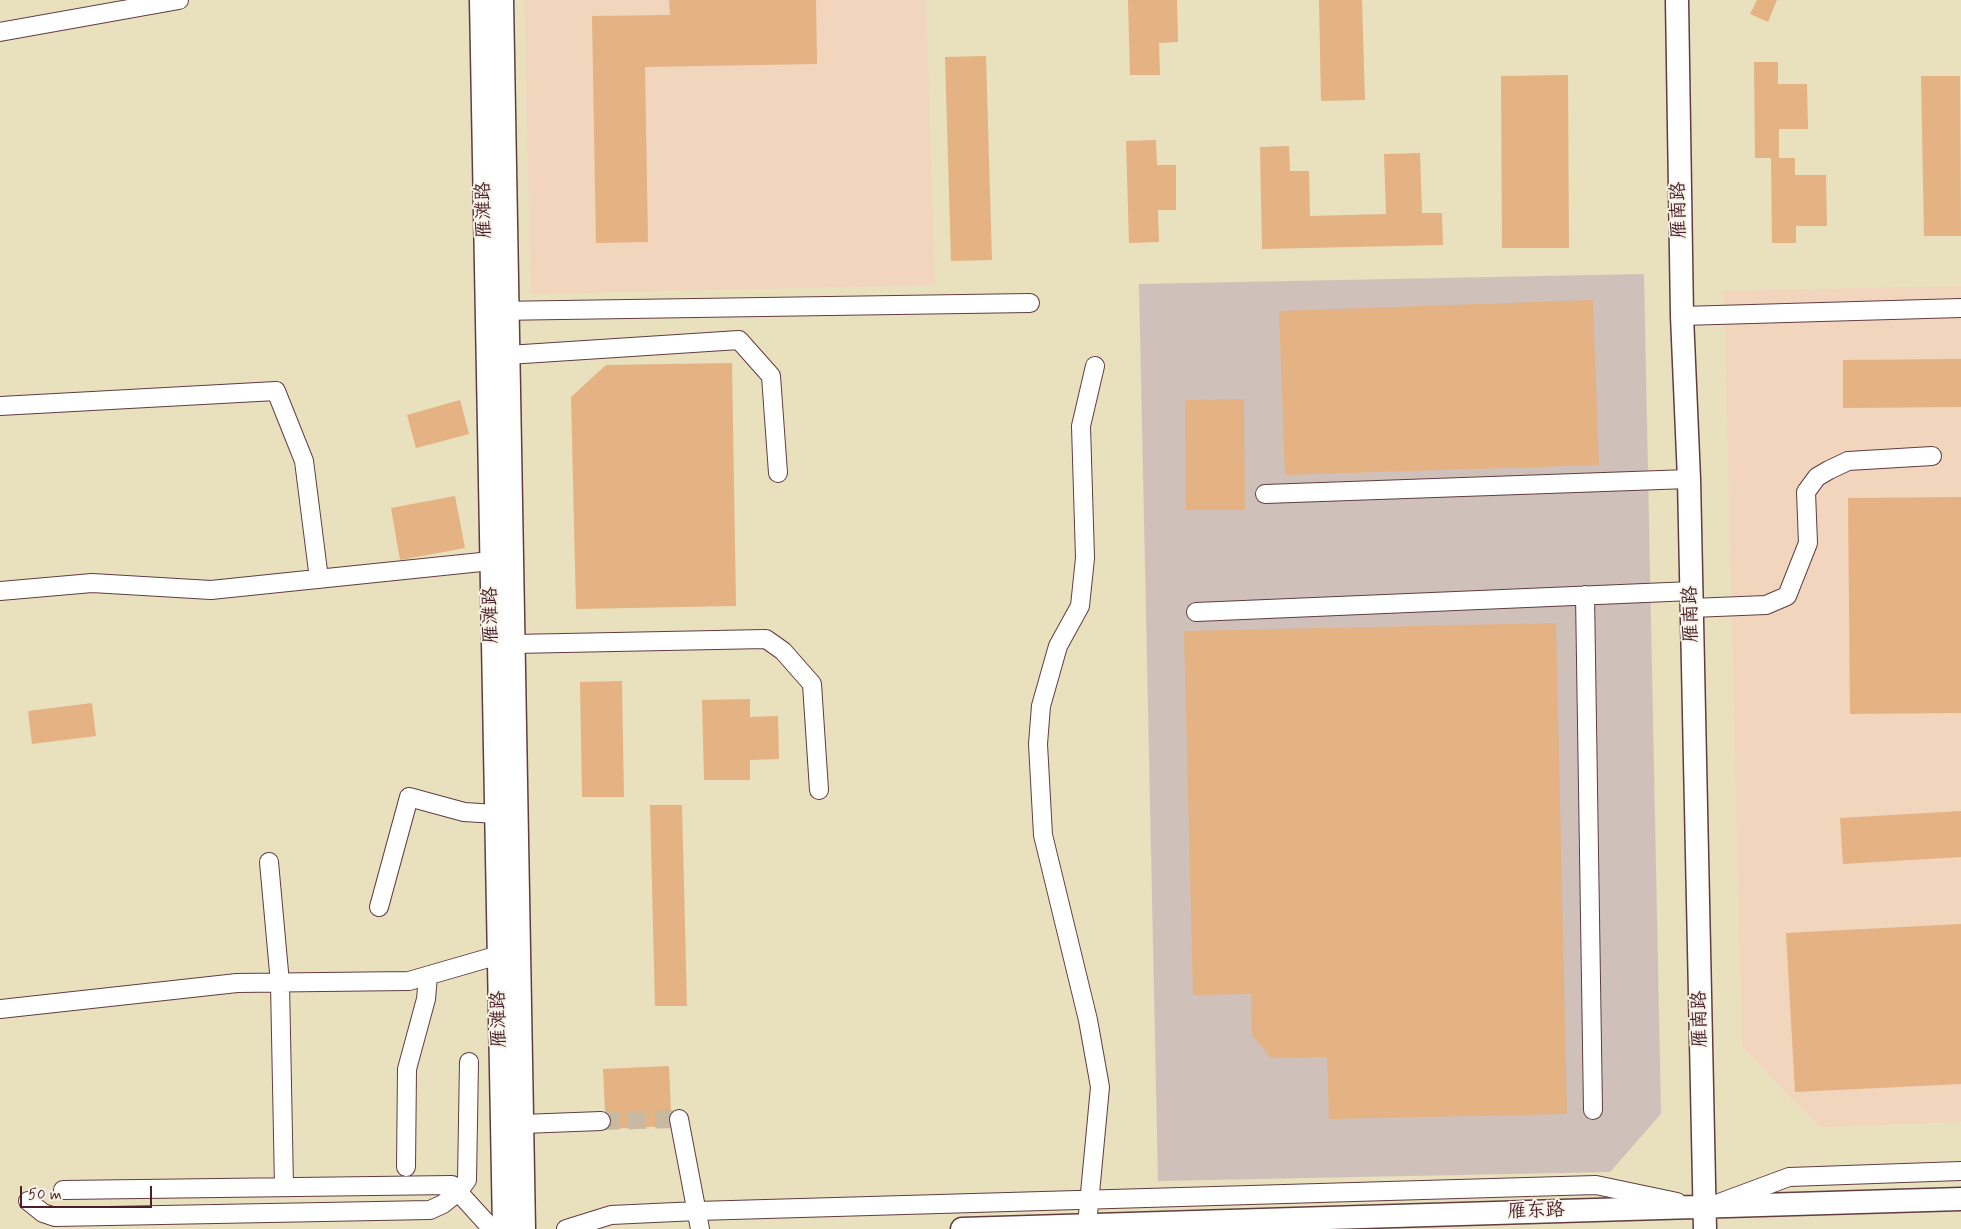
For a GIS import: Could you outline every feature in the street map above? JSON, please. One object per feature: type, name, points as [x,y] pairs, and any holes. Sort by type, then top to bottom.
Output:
[{"type":"main road","name":"雁滩路","points":[[481,0],[497,311],[508,355],[524,1229]]},
{"type":"main road","name":"雁滩路","points":[[502,0],[492,561],[504,1229]]},
{"type":"main road","name":"雁南路","points":[[1677,0],[1682,316],[1689,479],[1705,1218]]},
{"type":"main road","name":"雁东路","points":[[962,1229],[1087,1225],[1242,1225],[1705,1218],[1961,1199]]},
{"type":"street","points":[[0,32],[179,0]]},
{"type":"street","points":[[497,311],[1030,302]]},
{"type":"street","points":[[1682,316],[1961,308]]},
{"type":"street","points":[[508,355],[740,340],[771,376],[778,473]]},
{"type":"street","points":[[1087,1225],[1100,1087],[1088,1020],[1043,835],[1038,744],[1041,706],[1058,646],[1080,606],[1085,558],[1081,426],[1095,366]]},
{"type":"street","points":[[0,406],[276,390],[304,461],[319,579]]},
{"type":"street","points":[[1196,612],[1585,595],[1766,605],[1787,596],[1808,543],[1806,492],[1817,477],[1848,460],[1932,456]]},
{"type":"street","points":[[1265,494],[1689,479]]},
{"type":"street","points":[[0,591],[92,583],[211,590],[492,561]]},
{"type":"street","points":[[1585,595],[1593,1110]]},
{"type":"street","points":[[514,644],[766,639],[783,650],[812,684],[819,790]]},
{"type":"street","points":[[379,907],[409,796],[464,812],[496,814]]},
{"type":"street","points":[[269,862],[280,983],[284,1186]]},
{"type":"street","points":[[0,1009],[237,984],[409,981],[499,955]]},
{"type":"street","points":[[406,1166],[407,1069],[426,999],[428,976]]},
{"type":"street","points":[[28,1201],[43,1214],[55,1217],[430,1210],[443,1204],[458,1192],[467,1180],[469,1062]]},
{"type":"street","points":[[679,1119],[700,1229]]},
{"type":"street","points":[[523,1124],[601,1121]]},
{"type":"street","points":[[566,1229],[611,1215],[697,1211],[1596,1186],[1705,1218],[1789,1177],[1961,1171]]},
{"type":"street","points":[[63,1190],[452,1185],[492,1229]]},
{"type":"street","points":[[1240,1196],[1242,1225]]},
{"type":"shaded area","points":[[524,0],[926,0],[935,285],[531,294]]},
{"type":"shaded area","points":[[1644,274],[1661,1114],[1610,1172],[1158,1181],[1139,284]]},
{"type":"shaded area","points":[[1961,286],[1961,1122],[1820,1127],[1742,1047],[1724,291]]},
{"type":"building","points":[[669,0],[816,0],[817,64],[645,67],[648,242],[596,243],[592,16],[670,15]]},
{"type":"building","points":[[1128,0],[1177,0],[1178,42],[1159,43],[1160,75],[1130,75]]},
{"type":"building","points":[[1319,0],[1362,0],[1365,100],[1321,101]]},
{"type":"building","points":[[1757,0],[1777,0],[1768,22],[1750,14]]},
{"type":"building","points":[[986,56],[992,260],[951,261],[945,57]]},
{"type":"building","points":[[1754,62],[1778,62],[1778,84],[1807,84],[1808,129],[1779,129],[1779,158],[1795,158],[1795,175],[1826,175],[1827,226],[1796,226],[1796,243],[1772,243],[1771,158],[1755,158]]},
{"type":"building","points":[[1568,75],[1569,248],[1502,248],[1501,76]]},
{"type":"building","points":[[1921,76],[1960,76],[1961,236],[1924,236]]},
{"type":"building","points":[[1156,140],[1157,165],[1176,165],[1176,210],[1158,210],[1159,242],[1129,243],[1126,141]]},
{"type":"building","points":[[1289,146],[1290,171],[1309,171],[1310,216],[1386,214],[1384,154],[1420,153],[1422,213],[1442,213],[1443,245],[1262,249],[1260,147]]},
{"type":"building","points":[[1593,300],[1599,465],[1285,475],[1279,311]]},
{"type":"building","points":[[1961,359],[1961,407],[1843,408],[1843,360]]},
{"type":"building","points":[[732,363],[736,606],[576,609],[571,397],[606,365]]},
{"type":"building","points":[[1244,399],[1245,510],[1186,510],[1185,400]]},
{"type":"building","points":[[460,400],[469,434],[416,448],[407,415]]},
{"type":"building","points":[[455,496],[465,548],[400,560],[391,508]]},
{"type":"building","points":[[1961,497],[1961,713],[1850,714],[1848,498]]},
{"type":"building","points":[[1556,623],[1567,1114],[1329,1119],[1327,1057],[1271,1058],[1252,1035],[1251,994],[1193,995],[1184,631]]},
{"type":"building","points":[[622,681],[624,797],[582,797],[580,682]]},
{"type":"building","points":[[750,699],[750,717],[778,716],[779,759],[750,760],[750,780],[704,780],[702,700]]},
{"type":"building","points":[[92,703],[96,736],[32,744],[28,711]]},
{"type":"building","points":[[650,805],[682,805],[687,1006],[655,1006]]},
{"type":"building","points":[[1961,811],[1961,857],[1843,864],[1840,818]]},
{"type":"building","points":[[1961,924],[1961,1084],[1795,1092],[1786,933]]},
{"type":"building","points":[[669,1066],[670,1126],[608,1129],[612,1120],[605,1111],[603,1069]]},
{"type":"tunnel","points":[[601,1121],[679,1119]]}]
